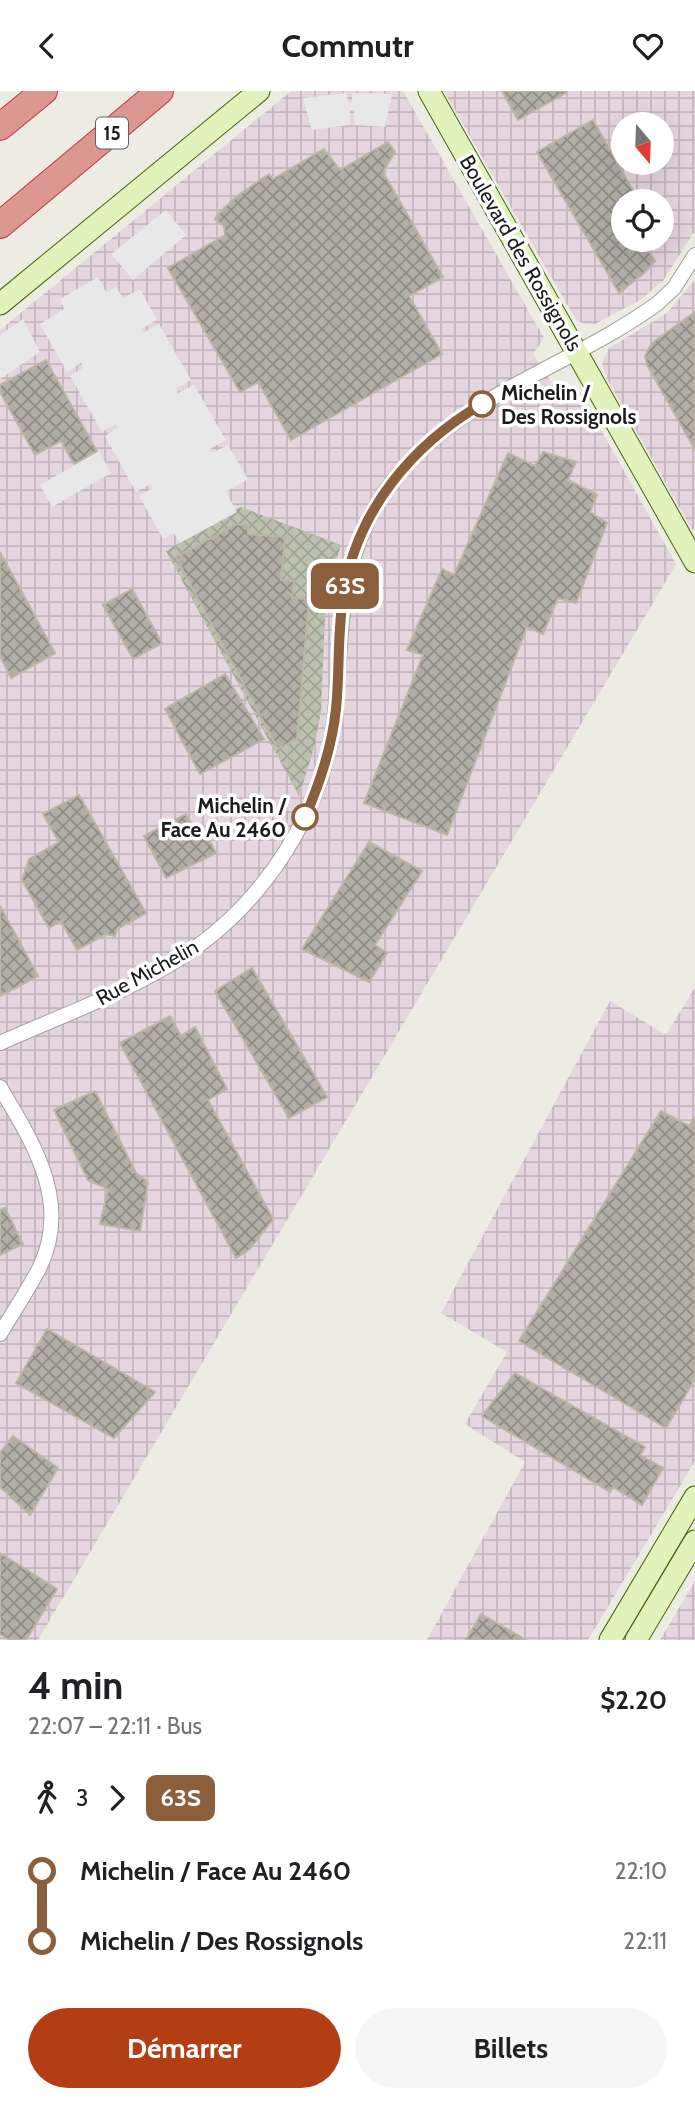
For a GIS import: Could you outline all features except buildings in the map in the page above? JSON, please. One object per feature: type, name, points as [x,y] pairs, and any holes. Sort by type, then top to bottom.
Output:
[{"type":"highway","points":[[0,128],[44,91]]},
{"type":"highway","name":"15","points":[[0,227],[160,91]]},
{"type":"street","points":[[0,304],[259,91]]},
{"type":"street","name":"Boulevard des Rossignols","points":[[429,91],[695,562]]},
{"type":"street","name":"Rue Michelin","points":[[0,1043],[139,981],[176,961],[226,923],[260,887],[301,825],[323,770],[336,708],[344,591],[354,552],[372,512],[399,472],[442,430],[658,303],[674,288],[695,255]]},
{"type":"street","points":[[0,1087],[42,1163],[50,1189],[52,1216],[48,1243],[39,1269],[0,1334]]},
{"type":"street","points":[[610,1640],[695,1497]]},
{"type":"street","points":[[636,1640],[695,1541]]},
{"type":"shaded area","points":[[291,91],[403,91],[544,338],[533,354],[554,387],[577,387],[676,564],[38,1640],[0,1640],[0,330]]},
{"type":"shaded area","points":[[444,91],[695,91],[695,230],[663,281],[640,300],[595,324],[576,320]]},
{"type":"shaded area","points":[[347,93],[348,103],[352,102],[352,93],[392,94],[385,127],[355,125],[354,110],[350,110],[350,125],[312,130],[303,98]]},
{"type":"shaded area","points":[[166,210],[186,235],[133,280],[111,254]]},
{"type":"shaded area","points":[[98,277],[106,292],[116,287],[123,298],[140,289],[157,320],[141,329],[143,333],[159,324],[191,380],[176,389],[178,393],[194,385],[226,440],[210,449],[212,453],[228,445],[248,479],[226,492],[237,512],[180,543],[174,533],[163,539],[139,496],[152,488],[150,484],[136,492],[105,436],[118,427],[115,424],[102,432],[70,376],[83,368],[81,363],[67,372],[40,324],[64,309],[60,299]]},
{"type":"shaded area","points":[[695,280],[695,528],[692,530],[607,379],[602,363],[609,348],[667,313]]},
{"type":"shaded area","points":[[23,319],[40,352],[0,379],[0,335]]},
{"type":"shaded area","points":[[99,451],[111,473],[52,507],[40,485]]},
{"type":"shaded area","points":[[241,507],[341,545],[326,593],[321,711],[314,748],[299,796],[166,551]]},
{"type":"shaded area","points":[[695,987],[695,1461],[588,1640],[427,1640],[525,1462],[465,1424],[507,1352],[441,1313],[610,1001],[666,1035]]},
{"type":"shaded area","points":[[695,1581],[695,1640],[660,1640]]},
{"type":"bus line","name":"63S","points":[[305,817],[323,770],[333,729],[344,591],[360,537],[372,512],[399,472],[442,430],[482,404]]},
{"type":"place","name":"Michelin / Des Rossignols","points":[[482,404]]},
{"type":"place","name":"Michelin / Face Au 2460","points":[[305,817]]}]
